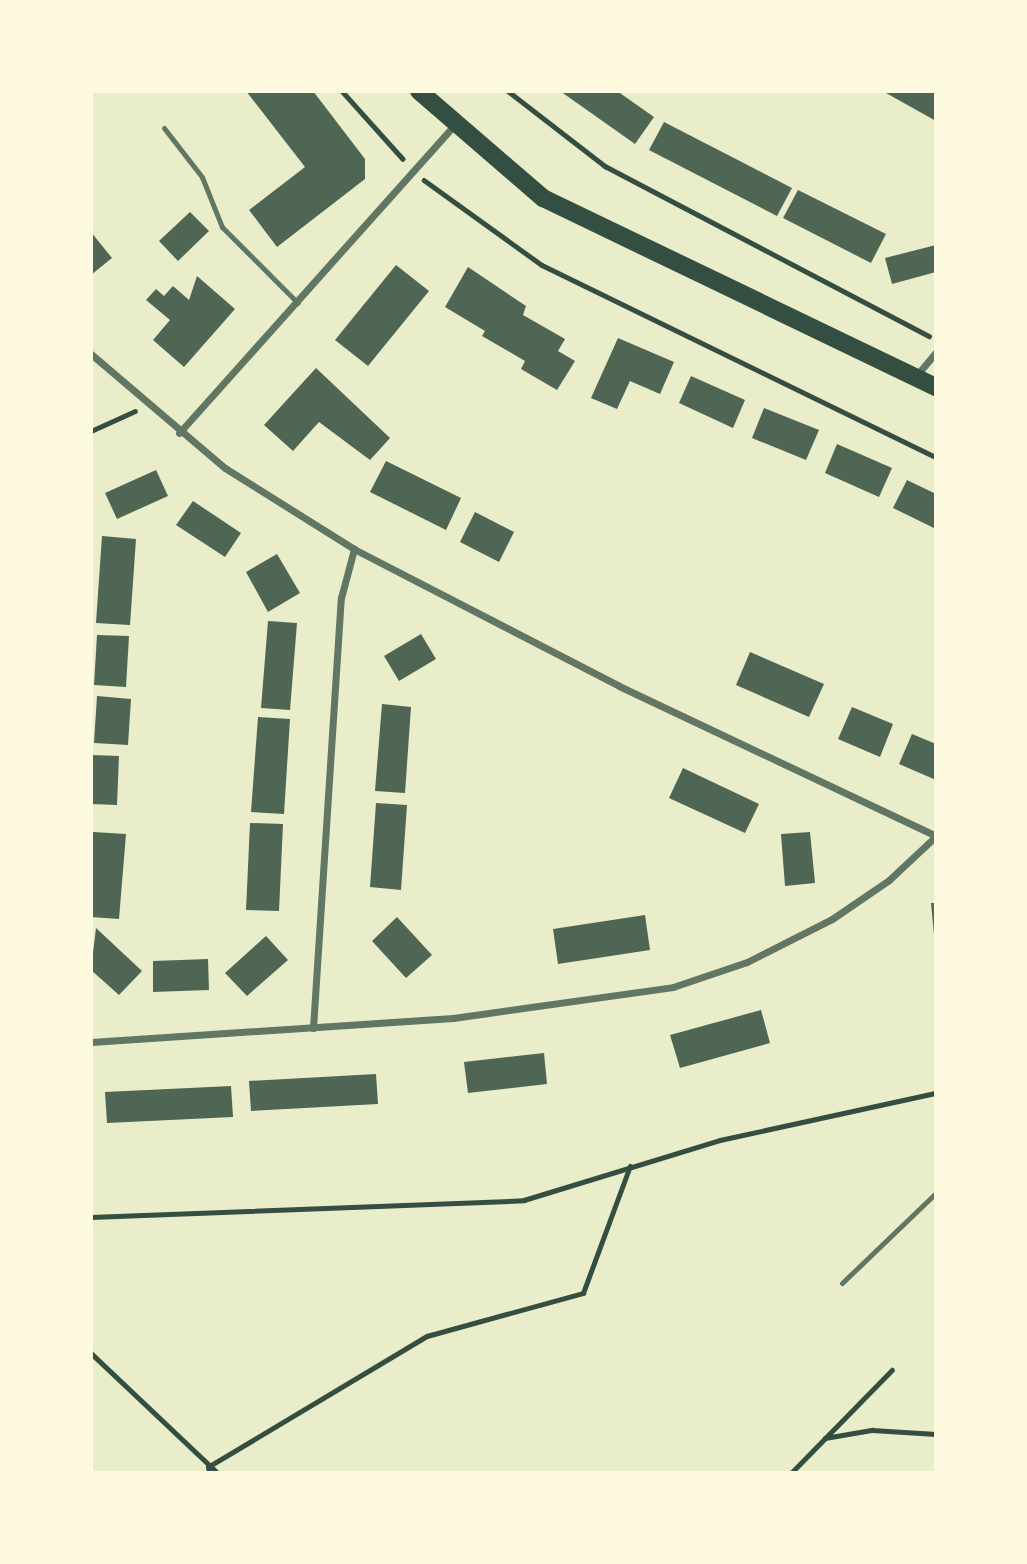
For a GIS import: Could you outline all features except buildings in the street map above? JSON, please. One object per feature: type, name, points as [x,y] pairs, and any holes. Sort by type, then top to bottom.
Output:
[{"type":"main road","points":[[419,91],[454,125],[543,198],[936,387]]},
{"type":"street","points":[[179,433],[298,303],[454,125]]},
{"type":"street","points":[[915,377],[936,352]]},
{"type":"street","points":[[91,354],[179,433],[354,549],[619,686],[936,836],[890,880],[832,919],[747,962],[673,987],[588,1004],[313,1028],[91,1042]]},
{"type":"street","points":[[313,1028],[341,598],[354,549]]},
{"type":"lane","points":[[164,128],[202,177],[222,227],[298,303]]},
{"type":"lane","points":[[842,1283],[936,1193]]},
{"type":"path","points":[[342,91],[414,172],[542,265],[936,457]]},
{"type":"path","points":[[508,91],[605,166],[936,340]]},
{"type":"path","points":[[91,431],[147,405]]},
{"type":"path","points":[[91,1217],[524,1200],[631,1165],[936,1093]]},
{"type":"path","points":[[208,1470],[427,1336],[583,1293],[631,1165]]},
{"type":"path","points":[[91,1353],[208,1470],[218,1473]]},
{"type":"path","points":[[791,1473],[892,1370]]},
{"type":"path","points":[[824,1438],[872,1430],[936,1434]]}]
